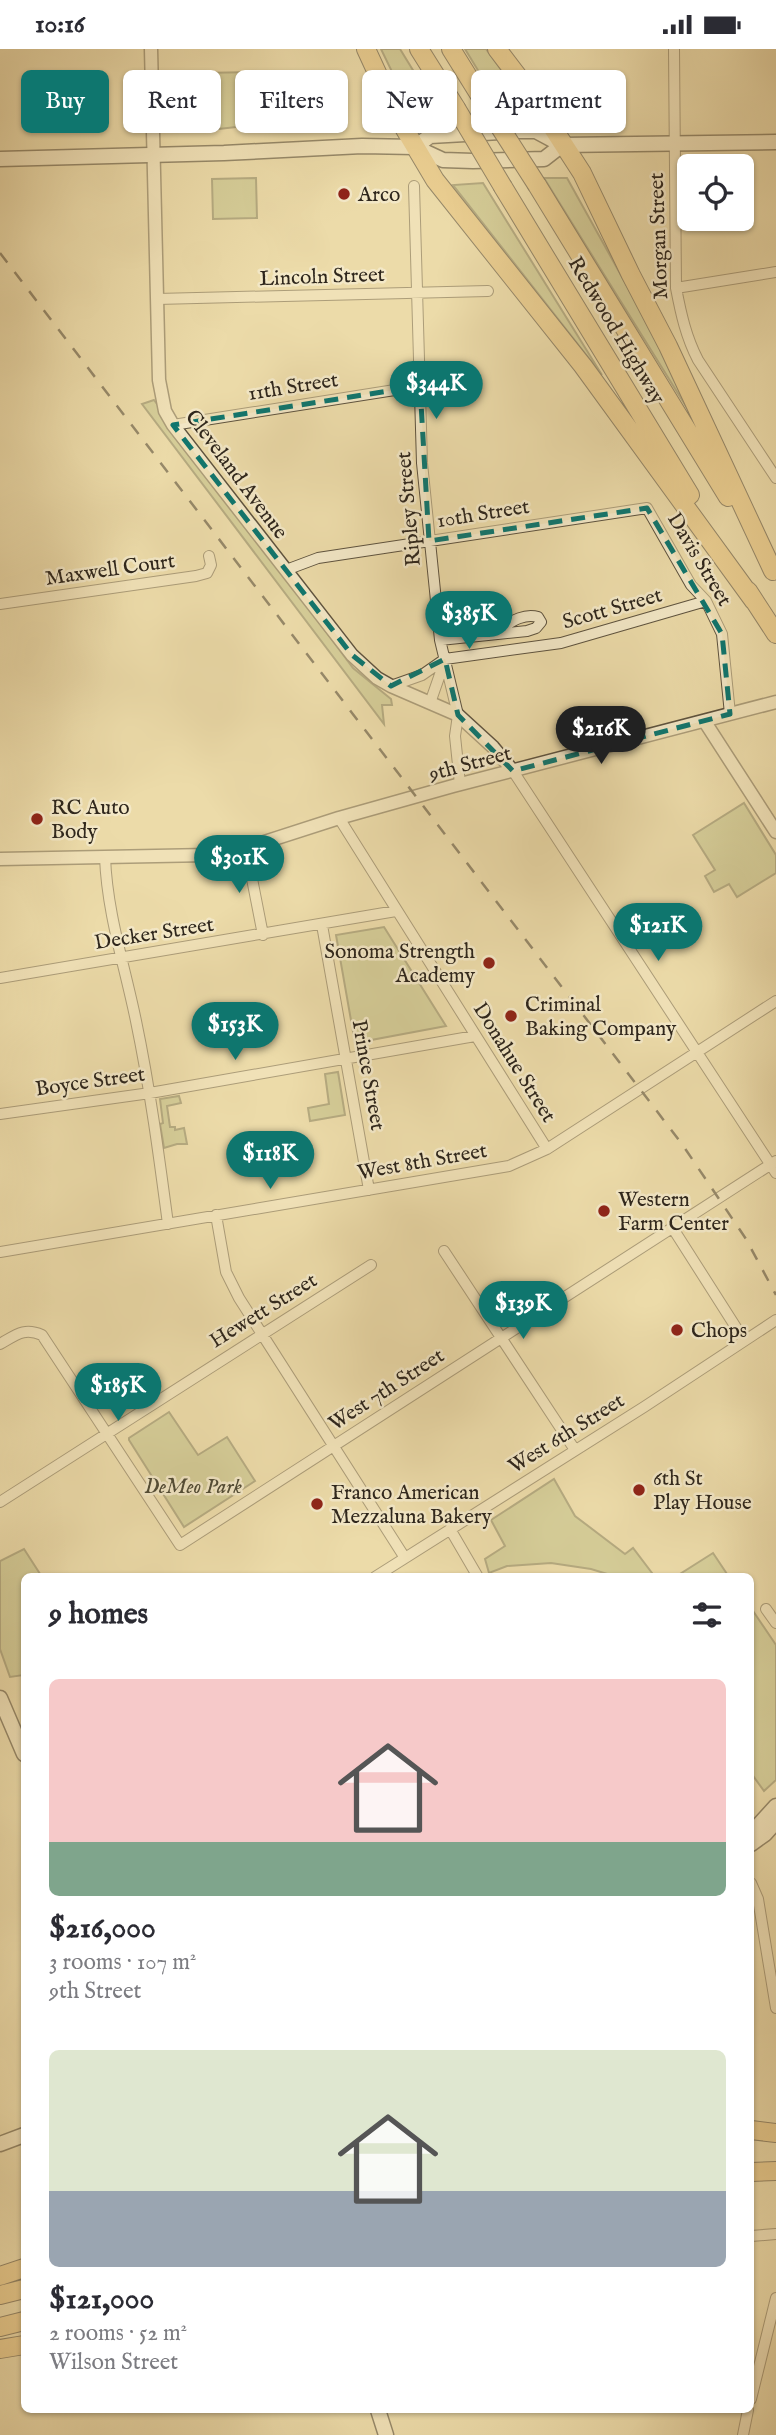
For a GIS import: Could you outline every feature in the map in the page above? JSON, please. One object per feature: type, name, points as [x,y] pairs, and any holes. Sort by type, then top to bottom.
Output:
[{"type":"highway","points":[[366,49],[397,117],[449,199],[591,377],[754,601]]},
{"type":"highway","name":"Redwood Highway","points":[[419,49],[776,634]]},
{"type":"highway","name":"Redwood Highway","points":[[451,49],[775,573]]},
{"type":"highway","points":[[497,49],[529,91],[582,173],[668,346],[775,573]]},
{"type":"highway","points":[[754,2130],[776,2133]]},
{"type":"highway","points":[[754,2140],[776,2139]]},
{"type":"highway","points":[[754,2172],[776,2171]]},
{"type":"highway","points":[[0,2276],[21,2269]]},
{"type":"highway","points":[[0,2295],[21,2290]]},
{"type":"highway","points":[[0,2327],[21,2322]]},
{"type":"highway","points":[[0,2349],[21,2346]]},
{"type":"main road","points":[[415,147],[430,136],[518,131],[537,131],[562,145],[776,142]]},
{"type":"main road","points":[[0,159],[224,153],[343,146],[415,147],[443,160],[473,161],[544,159],[562,145]]},
{"type":"main road","points":[[0,1698],[21,1747]]},
{"type":"main road","points":[[754,1834],[755,1828],[776,1806]]},
{"type":"main road","points":[[754,1840],[765,1835],[776,1822]]},
{"type":"main road","points":[[0,2144],[21,2136]]},
{"type":"main road","points":[[379,2413],[386,2435]]},
{"type":"street","name":"Cleveland Avenue","points":[[151,49],[159,380],[165,411],[173,425],[352,655],[377,678],[391,686],[458,715],[493,747],[513,771]]},
{"type":"street","name":"Morgan Street","points":[[674,49],[676,288],[682,321],[693,350],[776,478]]},
{"type":"street","name":"Ripley Street","points":[[414,186],[422,463],[440,640],[458,715],[455,736],[460,784]]},
{"type":"street","points":[[676,288],[776,272]]},
{"type":"street","name":"Lincoln Street","points":[[156,299],[488,291]]},
{"type":"street","name":"11th Street","points":[[173,425],[420,386]]},
{"type":"street","name":"10th Street","points":[[286,570],[318,558],[647,508]]},
{"type":"street","name":"Davis Street","points":[[647,508],[691,585],[706,601],[722,634],[730,714]]},
{"type":"street","name":"Maxwell Court","points":[[0,604],[196,576],[207,573],[211,565],[209,556]]},
{"type":"street","name":"Scott Street","points":[[445,659],[561,643],[706,601]]},
{"type":"street","points":[[440,640],[493,633]]},
{"type":"street","points":[[391,686],[422,675],[445,659]]},
{"type":"street","points":[[430,703],[445,659]]},
{"type":"street","name":"9th Street","points":[[0,859],[208,855],[246,848],[460,784],[776,702]]},
{"type":"street","points":[[705,722],[776,832]]},
{"type":"street","points":[[513,771],[774,1166]]},
{"type":"street","name":"Donahue Street","points":[[340,818],[547,1149]]},
{"type":"street","points":[[246,848],[263,935]]},
{"type":"street","points":[[105,857],[120,957],[136,1018],[150,1093],[168,1224]]},
{"type":"street","name":"Decker Street","points":[[0,978],[396,911]]},
{"type":"street","name":"Prince Street","points":[[322,925],[369,1190]]},
{"type":"street","name":"West 8th Street","points":[[0,1252],[509,1166],[547,1149],[776,1001]]},
{"type":"street","name":"Boyce Street","points":[[0,1114],[150,1093],[475,1036]]},
{"type":"street","name":"West 7th Street","points":[[106,1433],[180,1545],[719,1197],[774,1166]]},
{"type":"street","points":[[216,1215],[226,1272],[261,1334],[405,1558]]},
{"type":"street","points":[[672,1227],[744,1340]]},
{"type":"street","points":[[444,1251],[575,1450]]},
{"type":"street","name":"Hewett Street","points":[[0,1503],[371,1265]]},
{"type":"street","name":"West 6th Street","points":[[381,1573],[776,1320]]},
{"type":"street","points":[[0,1344],[31,1330],[42,1335],[106,1433]]},
{"type":"street","points":[[450,1529],[476,1573]]},
{"type":"street","points":[[766,1609],[776,1623]]},
{"type":"street","points":[[754,1890],[758,1899],[776,2008]]},
{"type":"street","points":[[754,2236],[776,2234]]},
{"type":"street","points":[[754,2387],[776,2298]]},
{"type":"street","points":[[743,2435],[747,2413]]},
{"type":"highlighted area","points":[[420,386],[429,541],[647,508],[722,634],[730,714],[513,771],[458,715],[445,659],[391,686],[352,655],[173,425]]},
{"type":"green space","points":[[381,49],[400,49],[413,70],[391,70]]},
{"type":"green space","points":[[465,49],[486,49],[501,70],[478,70]]},
{"type":"green space","points":[[235,72],[235,127],[221,129],[221,73]]},
{"type":"green space","points":[[256,178],[257,218],[213,219],[212,179]]},
{"type":"green space","points":[[544,178],[567,178],[657,340],[692,416]]},
{"type":"green space","points":[[483,183],[602,375],[453,185]]},
{"type":"green space","points":[[154,400],[353,668],[391,699],[392,705],[382,705],[384,724],[142,404]]},
{"type":"green space","points":[[744,803],[776,855],[776,873],[737,897],[729,884],[714,892],[705,876],[715,870],[693,835]]},
{"type":"green space","points":[[384,927],[446,1026],[355,1043],[336,935]]},
{"type":"green space","points":[[338,1072],[345,1115],[310,1121],[308,1108],[329,1104],[325,1074]]},
{"type":"green space","points":[[179,1096],[181,1103],[167,1106],[170,1127],[175,1127],[175,1130],[184,1128],[187,1144],[164,1148],[160,1099]]},
{"type":"green space","name":"DeMeo Park","points":[[169,1412],[198,1455],[227,1437],[255,1481],[184,1527],[129,1440]]},
{"type":"green space","points":[[554,1479],[575,1516],[625,1554],[633,1548],[652,1573],[604,1573],[551,1563],[507,1566],[489,1573],[485,1559],[505,1546],[491,1520]]},
{"type":"green space","points":[[24,1549],[39,1573],[21,1573],[21,1675],[10,1677],[0,1649],[0,1561]]},
{"type":"green space","points":[[713,1553],[726,1573],[682,1573]]},
{"type":"green space","points":[[754,1612],[776,1645],[776,1780],[764,1791],[754,1777]]},
{"type":"railway","points":[[0,253],[682,1144],[746,1239],[776,1295]]},
{"type":"place","name":"Arco","points":[[344,194]]},
{"type":"place","name":"RC Auto Body","points":[[37,819]]},
{"type":"place","name":"Sonoma Strength Academy","points":[[489,963]]},
{"type":"place","name":"Criminal Baking Company","points":[[511,1016]]},
{"type":"place","name":"Western Farm Center","points":[[604,1211]]},
{"type":"place","name":"Chops","points":[[677,1330]]},
{"type":"place","name":"6th St Play House","points":[[639,1490]]},
{"type":"place","name":"Franco American Mezzaluna Bakery","points":[[317,1504]]}]
